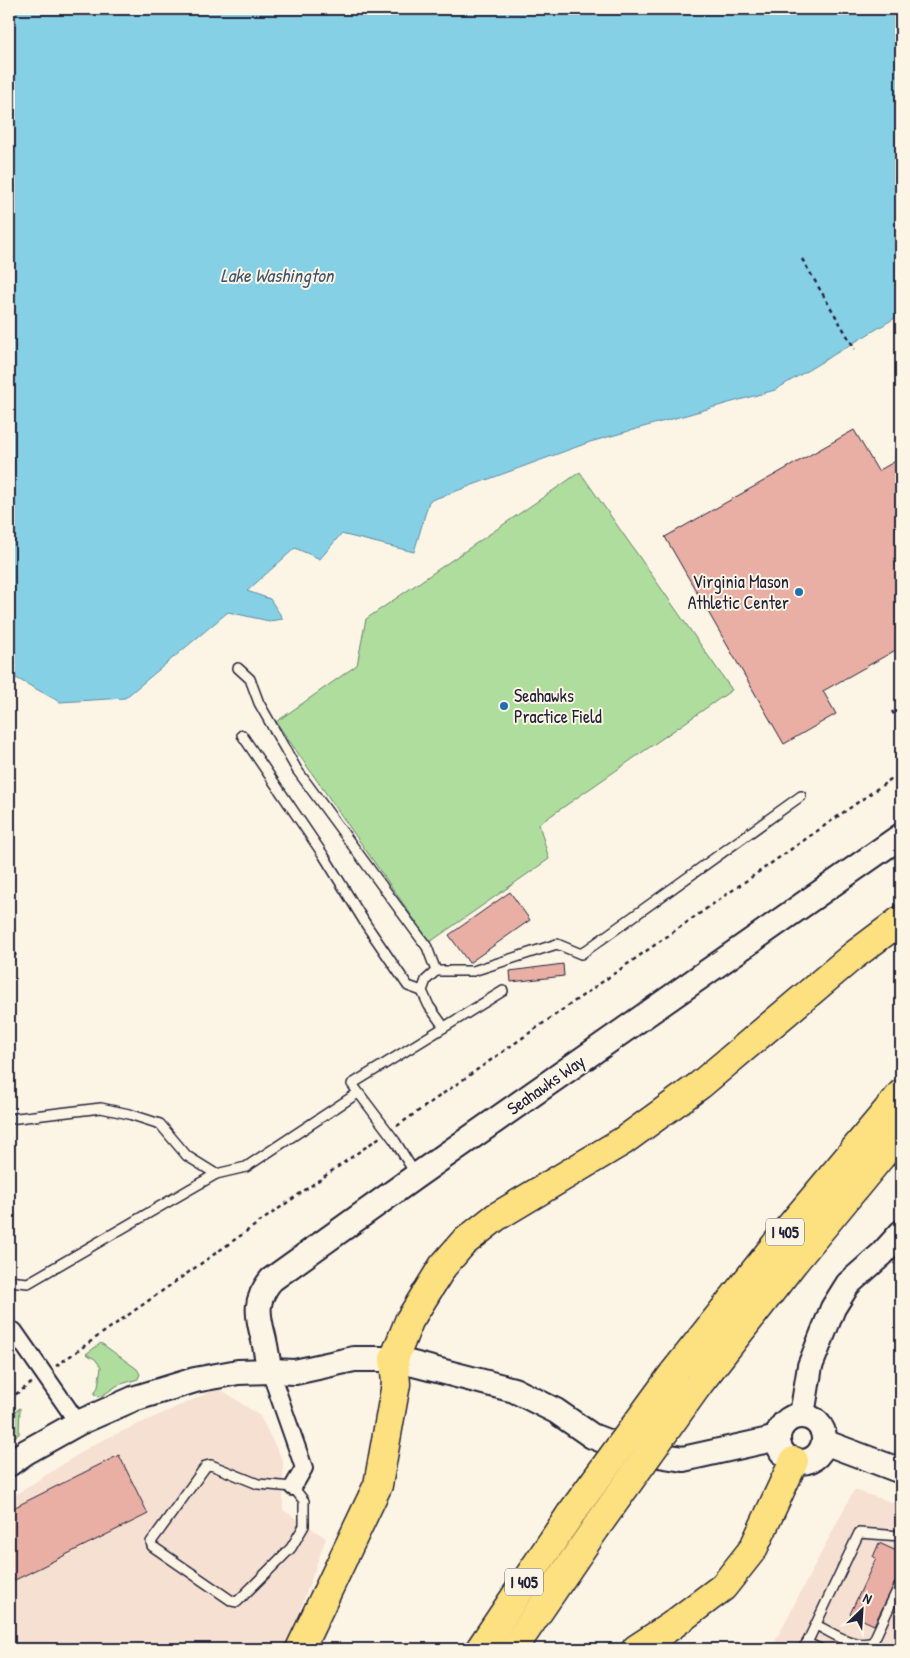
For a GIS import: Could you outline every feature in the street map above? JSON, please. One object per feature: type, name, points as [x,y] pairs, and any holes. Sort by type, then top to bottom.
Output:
[{"type":"highway","points":[[300,1649],[378,1484],[396,1384],[394,1359],[410,1321],[443,1266],[463,1243],[496,1217],[622,1141],[700,1085],[854,956],[901,920]]},
{"type":"highway","name":"I 405","points":[[480,1649],[570,1515],[673,1374],[788,1229],[901,1094]]},
{"type":"highway","name":"I 405","points":[[513,1649],[595,1528],[698,1385],[800,1255],[901,1132]]},
{"type":"highway","points":[[636,1649],[671,1626],[723,1587],[753,1549],[794,1461]]},
{"type":"street","name":"Seahawks Way","points":[[270,1371],[258,1317],[259,1299],[263,1290],[280,1272],[901,836]]},
{"type":"street","points":[[802,1415],[810,1366],[833,1308],[848,1284],[882,1254],[901,1233]]},
{"type":"street","points":[[9,1335],[14,1331],[78,1423]]},
{"type":"street","points":[[9,1464],[26,1452],[78,1423],[134,1398],[194,1380],[238,1372],[295,1372],[354,1359],[394,1359],[514,1390],[556,1411],[592,1436],[628,1450],[683,1459],[778,1438]]},
{"type":"street","points":[[270,1371],[304,1468],[293,1487]]},
{"type":"street","points":[[802,1415],[810,1417],[822,1427],[824,1442],[822,1450],[816,1456],[802,1462],[787,1458],[779,1446],[778,1438],[779,1431],[788,1419],[802,1415]]},
{"type":"street","points":[[824,1442],[901,1471]]},
{"type":"lane","points":[[238,668],[250,679],[259,703],[297,770],[427,948],[436,971]]},
{"type":"lane","points":[[242,735],[324,856],[367,926],[408,986],[422,991]]},
{"type":"lane","points":[[444,1027],[429,1006],[422,991],[426,980],[436,971],[473,971],[557,944],[582,954],[801,796]]},
{"type":"lane","points":[[416,1176],[395,1141],[352,1084],[503,991]]},
{"type":"lane","points":[[9,1281],[28,1283],[216,1174],[246,1167],[358,1093]]},
{"type":"lane","points":[[9,1119],[101,1108],[129,1114],[160,1124],[187,1156],[216,1174]]},
{"type":"lane","points":[[211,1465],[258,1484],[293,1487],[304,1501],[304,1526],[291,1548],[237,1602],[232,1601],[152,1546],[152,1542],[206,1466],[211,1465]]},
{"type":"lane","points":[[820,1649],[805,1646],[859,1533],[901,1536]]},
{"type":"lane","points":[[816,1625],[855,1644],[865,1645],[873,1642],[901,1582]]},
{"type":"path","points":[[802,259],[855,349]]},
{"type":"path","points":[[892,711],[901,726]]},
{"type":"path","points":[[395,1127],[901,772]]},
{"type":"path","points":[[9,946],[16,956],[9,964]]},
{"type":"path","points":[[54,1367],[381,1137]]},
{"type":"path","points":[[9,1399],[34,1381]]},
{"type":"shaded area","points":[[219,1388],[260,1416],[283,1461],[283,1510],[326,1538],[286,1649],[9,1649],[9,1499],[94,1444]]},
{"type":"shaded area","points":[[854,1490],[901,1505],[901,1649],[771,1649]]},
{"type":"green space","name":"Seahawks Practice Field","points":[[580,472],[732,690],[539,824],[549,859],[430,942],[276,722],[357,665],[366,619]]},
{"type":"green space","points":[[101,1343],[137,1369],[140,1374],[138,1379],[118,1385],[100,1397],[94,1394],[98,1387],[101,1367],[95,1359],[86,1354]]},
{"type":"green space","points":[[20,1408],[19,1434],[9,1441],[9,1416]]},
{"type":"water","name":"Lake Washington","points":[[9,9],[901,9],[901,316],[775,390],[590,442],[429,501],[414,552],[341,534],[320,559],[295,548],[247,591],[270,599],[283,619],[269,621],[228,612],[125,698],[60,702],[16,678],[9,686]]},
{"type":"building","name":"Virginia Mason Athletic Center","points":[[854,430],[878,471],[901,458],[901,647],[823,691],[836,714],[784,744],[665,537]]},
{"type":"building","points":[[510,892],[530,920],[469,963],[449,935]]},
{"type":"building","points":[[563,964],[564,976],[511,982],[510,971]]},
{"type":"building","points":[[119,1455],[148,1514],[9,1583],[9,1510]]},
{"type":"building","points":[[879,1543],[901,1553],[901,1566],[898,1577],[874,1625],[850,1614],[876,1558],[873,1557]]},
{"type":"place","name":"Virginia Mason Athletic Center","points":[[799,592]]},
{"type":"place","name":"Seahawks Practice Field","points":[[504,706]]}]
